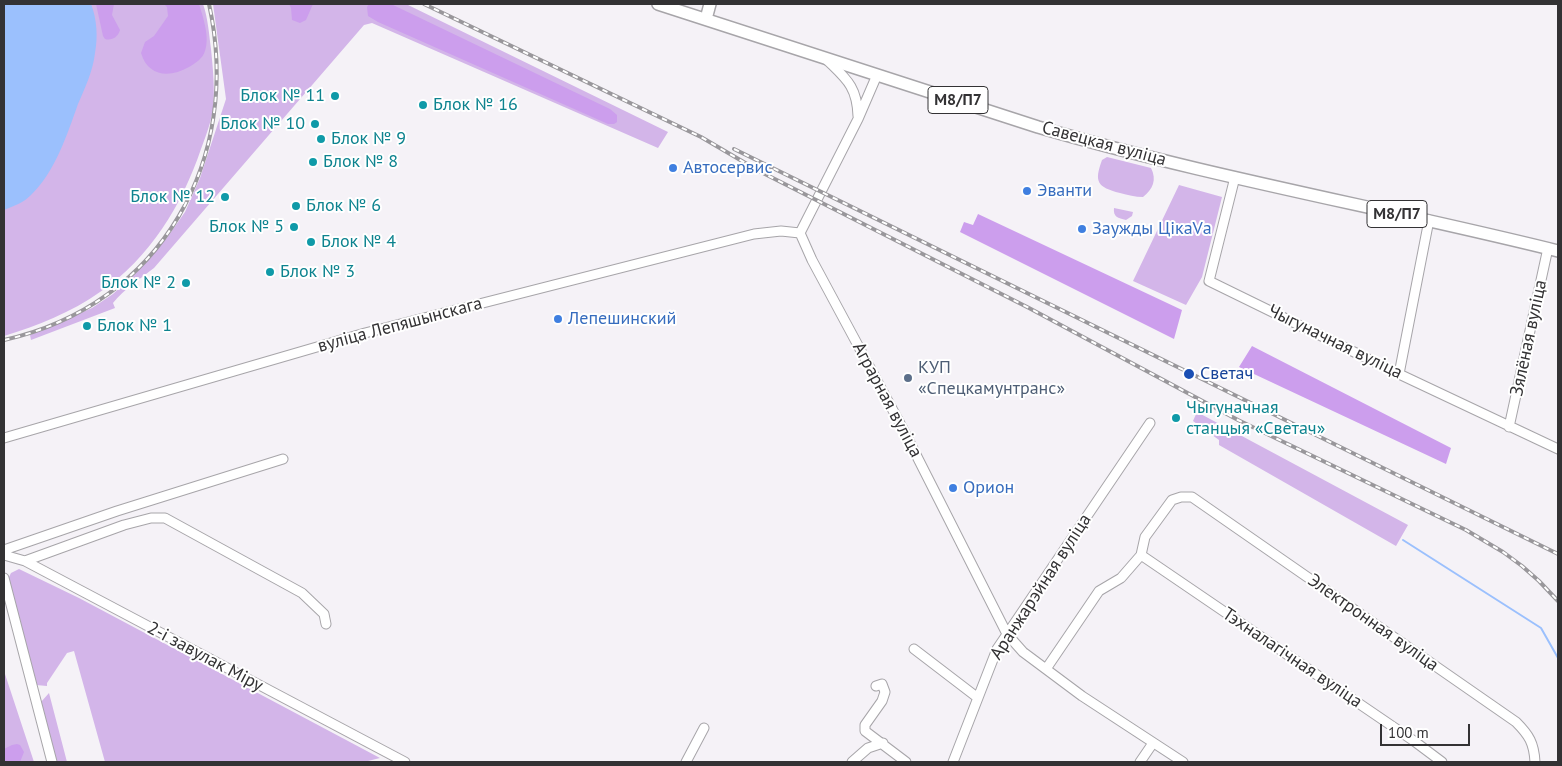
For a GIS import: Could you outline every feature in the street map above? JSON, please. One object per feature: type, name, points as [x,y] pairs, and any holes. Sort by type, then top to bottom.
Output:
[{"type":"main road","name":"Савецкая вуліца","points":[[658,4],[1095,144],[1553,250]]},
{"type":"main road","points":[[706,19],[710,4]]},
{"type":"street","points":[[824,58],[854,90],[858,119]]},
{"type":"street","points":[[800,234],[878,75]]},
{"type":"street","name":"Чыгуначная вуліца","points":[[1235,177],[1209,281],[1558,449]]},
{"type":"street","points":[[1399,374],[1430,220]]},
{"type":"street","name":"вуліца Лепяшынскага","points":[[4,438],[365,333],[754,234],[781,231],[800,234]]},
{"type":"street","name":"Аграрная вуліца","points":[[800,234],[812,260],[954,526],[1007,634],[1024,652],[1082,696],[1183,762]]},
{"type":"street","name":"Зялёная вуліца","points":[[1509,427],[1553,250]]},
{"type":"street","name":"Аранжарэйная вуліца","points":[[953,762],[997,649],[1150,423]]},
{"type":"street","points":[[4,550],[117,511],[283,459]]},
{"type":"street","name":"Электронная вуліца","points":[[1141,555],[1145,537],[1172,500],[1181,497],[1192,497],[1516,722],[1527,733],[1534,749],[1535,762]]},
{"type":"street","points":[[25,562],[124,525],[151,518],[165,518],[302,593],[324,614],[326,624]]},
{"type":"street","name":"2-і завулак Міру","points":[[4,555],[25,562],[404,762]]},
{"type":"street","points":[[1046,669],[1099,592],[1121,578],[1141,555]]},
{"type":"street","name":"Тэхналагічная вуліца","points":[[1141,555],[1442,762]]},
{"type":"street","points":[[4,578],[52,762]]},
{"type":"street","points":[[914,649],[978,698]]},
{"type":"street","points":[[876,686],[882,684],[885,692],[882,701],[865,725],[866,731],[906,762]]},
{"type":"street","points":[[686,762],[704,728]]},
{"type":"street","points":[[852,762],[868,748],[883,743]]},
{"type":"street","points":[[1140,762],[1153,743]]},
{"type":"shaded area","points":[[4,4],[203,4],[211,49],[214,94],[210,124],[193,170],[174,210],[149,247],[118,278],[78,306],[54,318],[4,336]]},
{"type":"shaded area","points":[[96,4],[114,4],[112,15],[120,30],[114,38],[105,39],[103,36]]},
{"type":"shaded area","points":[[164,4],[199,4],[207,40],[203,56],[199,60],[182,71],[167,74],[154,71],[149,67],[141,53],[145,42],[154,36],[168,16],[167,7]]},
{"type":"shaded area","points":[[213,4],[406,4],[668,132],[658,148],[372,23],[364,25],[154,268],[117,298],[113,303],[115,308],[31,340],[30,335],[92,308],[113,294],[138,271],[166,239],[185,212],[200,178],[226,99]]},
{"type":"shaded area","points":[[289,4],[313,4],[306,20],[300,23],[292,20]]},
{"type":"shaded area","points":[[369,4],[391,4],[610,109],[617,115],[617,122],[608,124],[378,22],[368,16],[367,7]]},
{"type":"shaded area","points":[[1107,157],[1151,168],[1154,180],[1149,191],[1143,197],[1137,197],[1112,191],[1102,186],[1098,179],[1098,174],[1102,160]]},
{"type":"shaded area","points":[[1179,185],[1222,197],[1202,277],[1186,305],[1133,281]]},
{"type":"shaded area","points":[[1114,208],[1133,212],[1132,216],[1126,220],[1118,218],[1114,213]]},
{"type":"shaded area","points":[[978,214],[1182,310],[1174,339],[960,232],[964,222],[973,225]]},
{"type":"shaded area","points":[[1252,346],[1451,448],[1446,464],[1239,367]]},
{"type":"shaded area","points":[[1197,412],[1408,525],[1396,546],[1219,445],[1219,440],[1193,421]]},
{"type":"shaded area","points":[[19,569],[79,598],[380,758],[364,762],[105,762],[74,651],[67,653],[47,683],[47,686],[36,685],[8,579],[11,573]]},
{"type":"shaded area","points":[[4,671],[34,762],[4,762]]},
{"type":"shaded area","points":[[49,693],[67,762],[57,762],[41,702]]},
{"type":"shaded area","points":[[17,744],[20,745],[24,752],[20,762],[4,762],[4,749]]},
{"type":"water","points":[[4,4],[91,4],[95,16],[97,34],[91,73],[54,164],[31,195],[22,202],[4,210]]},
{"type":"waterway","points":[[1403,540],[1541,628],[1558,658]]},
{"type":"railway","points":[[4,340],[60,322],[107,294],[147,259],[178,217],[201,169],[214,117],[216,61],[209,4]]},
{"type":"railway","points":[[424,4],[701,137],[759,171],[1029,308],[1238,420],[1466,530],[1503,552],[1522,566],[1558,601]]},
{"type":"railway","points":[[734,149],[1558,554]]},
{"type":"place","name":"Блок № 11","points":[[335,96]]},
{"type":"place","name":"Блок № 16","points":[[423,105]]},
{"type":"place","name":"Блок № 10","points":[[315,124]]},
{"type":"place","name":"Блок № 9","points":[[321,139]]},
{"type":"place","name":"Блок № 8","points":[[313,162]]},
{"type":"place","name":"Автосервис","points":[[673,168]]},
{"type":"place","name":"Эванти","points":[[1027,191]]},
{"type":"place","name":"Блок № 12","points":[[225,197]]},
{"type":"place","name":"Блок № 6","points":[[296,206]]},
{"type":"place","name":"Блок № 5","points":[[294,227]]},
{"type":"place","name":"Заужды ЦікаVа","points":[[1082,229]]},
{"type":"place","name":"Блок № 4","points":[[311,242]]},
{"type":"place","name":"Блок № 3","points":[[270,272]]},
{"type":"place","name":"Блок № 2","points":[[186,283]]},
{"type":"place","name":"Лепешинский","points":[[558,319]]},
{"type":"place","name":"Блок № 1","points":[[87,326]]},
{"type":"place","name":"Светач","points":[[1189,374]]},
{"type":"place","name":"КУП «Спецкамунтранс»","points":[[908,378]]},
{"type":"place","name":"Чыгуначная станцыя «Светач»","points":[[1176,418]]},
{"type":"place","name":"Орион","points":[[953,488]]}]
